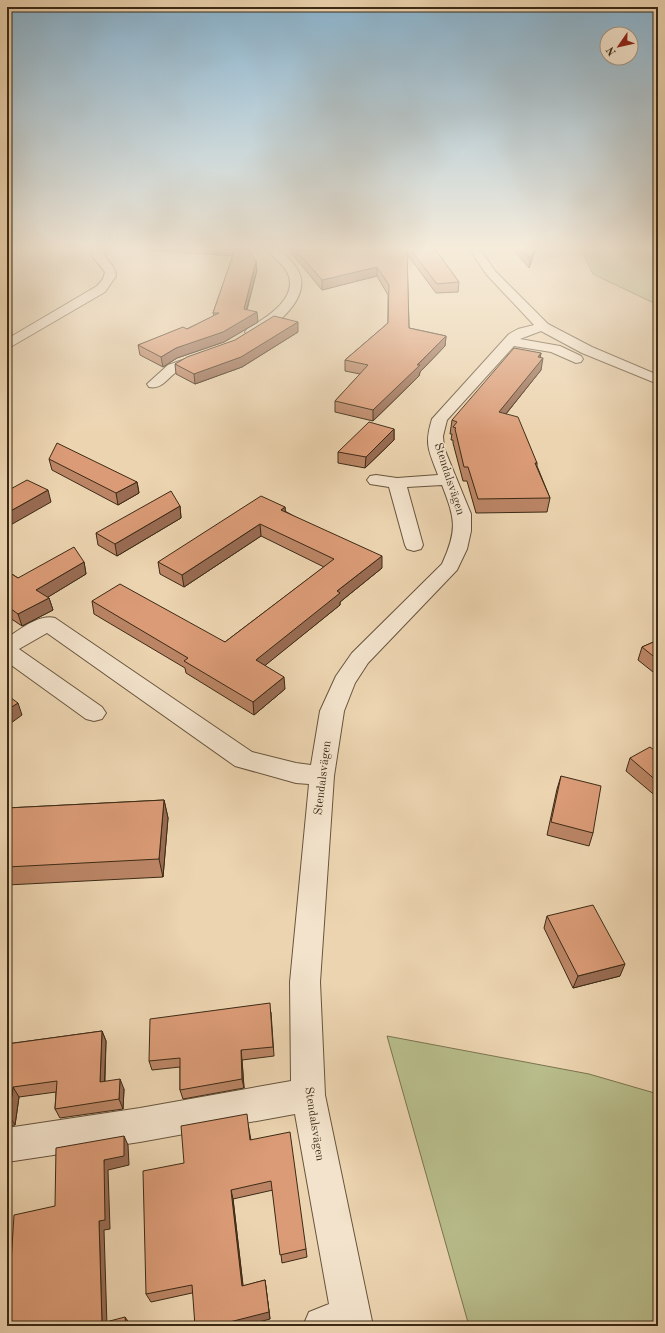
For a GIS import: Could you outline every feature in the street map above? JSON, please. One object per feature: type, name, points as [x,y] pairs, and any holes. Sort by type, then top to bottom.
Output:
[{"type":"street","points":[[7,345],[64,311]]},
{"type":"street","points":[[242,338],[276,317],[282,311]]},
{"type":"street","points":[[528,311],[543,327],[587,350],[658,380]]},
{"type":"street","name":"Stendalsvägen","points":[[342,1322],[308,1095],[304,982],[322,776],[332,712],[344,682],[360,658],[450,566],[458,549],[462,531],[462,514],[436,448],[435,436],[440,419],[510,340],[523,332],[543,327]]},
{"type":"street","points":[[510,340],[555,349],[618,378]]},
{"type":"street","points":[[154,384],[173,368],[215,352]]},
{"type":"street","points":[[376,480],[397,483],[449,479]]},
{"type":"street","points":[[397,483],[414,545]]},
{"type":"street","points":[[7,647],[48,623],[244,759],[296,773],[322,776]]},
{"type":"street","points":[[7,651],[94,713]]},
{"type":"street","points":[[7,1145],[140,1125],[308,1095]]},
{"type":"green space","points":[[387,1036],[589,1074],[658,1094],[658,1326],[469,1326]]},
{"type":"building","points":[[214,311],[257,312],[223,332],[176,348],[161,357],[138,345],[183,327],[187,329],[219,313],[213,313]]},
{"type":"building","points":[[388,311],[409,311],[409,328],[446,336],[417,365],[420,365],[373,410],[335,401],[368,365],[345,360],[388,323]]},
{"type":"building","points":[[274,316],[298,322],[241,357],[194,374],[175,364],[187,357],[235,340]]},
{"type":"building","points":[[514,348],[541,353],[538,357],[543,358],[499,412],[518,417],[550,498],[478,499],[468,467],[464,467],[456,428],[453,427],[457,422],[452,420]]},
{"type":"building","points":[[369,422],[394,429],[366,457],[338,452]]},
{"type":"building","points":[[57,443],[137,482],[116,493],[49,459]]},
{"type":"building","points":[[27,480],[48,490],[7,513],[7,491]]},
{"type":"building","points":[[171,491],[180,506],[115,544],[96,533]]},
{"type":"building","points":[[261,496],[285,507],[281,510],[382,556],[337,591],[340,593],[256,660],[284,677],[253,702],[184,661],[188,658],[92,601],[120,584],[225,642],[334,559],[260,524],[182,575],[158,562]]},
{"type":"building","points":[[74,547],[84,562],[36,590],[49,598],[18,614],[7,606],[7,571],[18,578]]},
{"type":"building","points":[[658,640],[658,660],[642,647]]},
{"type":"building","points":[[7,695],[18,703],[7,710]]},
{"type":"building","points":[[650,747],[658,753],[658,782],[630,758]]},
{"type":"building","points":[[561,776],[601,786],[593,833],[551,822]]},
{"type":"building","points":[[164,800],[159,859],[7,867],[7,808]]},
{"type":"building","points":[[593,905],[625,964],[578,976],[547,916]]},
{"type":"building","points":[[270,1003],[273,1047],[241,1050],[242,1079],[180,1090],[180,1058],[149,1061],[150,1019]]},
{"type":"building","points":[[102,1031],[100,1082],[120,1079],[119,1099],[55,1109],[57,1081],[13,1087],[9,1116],[7,1116],[7,1044]]},
{"type":"building","points":[[247,1114],[250,1140],[290,1132],[306,1249],[280,1255],[271,1181],[231,1190],[242,1286],[265,1280],[269,1312],[214,1326],[195,1326],[192,1285],[146,1294],[143,1171],[184,1163],[181,1126]]},
{"type":"building","points":[[124,1136],[124,1156],[104,1160],[105,1220],[99,1221],[102,1323],[125,1317],[126,1326],[7,1326],[14,1215],[55,1206],[56,1148]]}]
